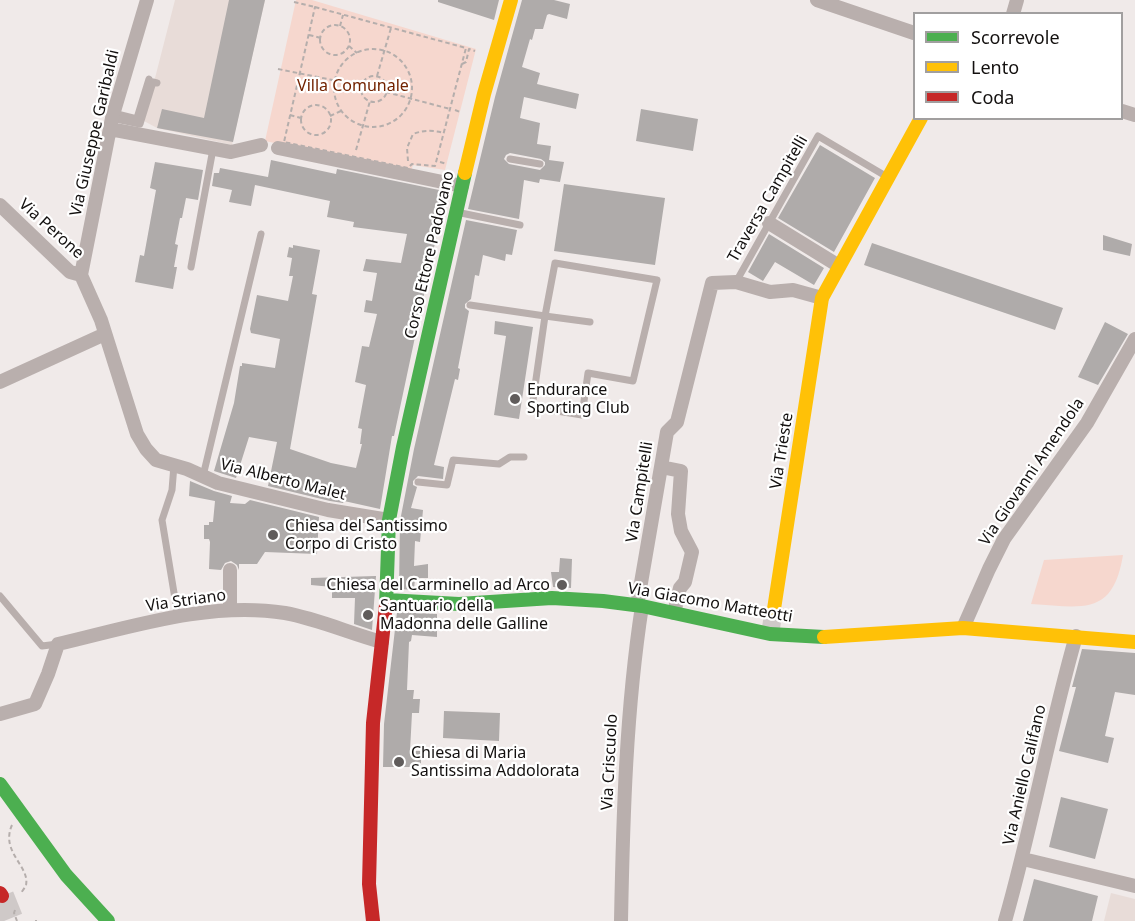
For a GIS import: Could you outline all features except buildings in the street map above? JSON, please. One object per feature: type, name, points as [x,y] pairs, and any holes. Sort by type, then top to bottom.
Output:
[{"type":"street","name":"Via Giuseppe Garibaldi","points":[[81,275],[114,118],[147,0]]},
{"type":"street","name":"Corso Ettore Padovano","points":[[373,921],[369,884],[372,723],[387,600],[389,520],[402,479],[441,301],[462,186],[474,153],[487,83],[511,0]]},
{"type":"street","points":[[817,0],[913,32]]},
{"type":"street","points":[[114,118],[213,149],[231,152],[261,145]]},
{"type":"street","name":"Via Trieste","points":[[774,609],[822,298],[920,120]]},
{"type":"street","points":[[278,148],[462,186]]},
{"type":"street","name":"Via Perone","points":[[0,205],[70,272],[81,275]]},
{"type":"street","points":[[769,224],[839,266]]},
{"type":"street","name":"Via Alberto Malet","points":[[81,275],[101,320],[137,434],[156,460],[187,469],[218,483],[328,510],[389,520]]},
{"type":"street","points":[[735,282],[770,292],[793,291],[822,298]]},
{"type":"street","name":"Via Campitelli","points":[[639,606],[667,432],[676,422],[712,283],[735,282]]},
{"type":"street","points":[[0,382],[105,334]]},
{"type":"street","name":"Via Giovanni Amendola","points":[[963,627],[1004,539],[1087,423],[1135,339]]},
{"type":"street","points":[[661,467],[681,471],[678,514],[681,531],[692,552],[674,613]]},
{"type":"street","points":[[230,570],[230,610]]},
{"type":"street","name":"Via Giacomo Matteotti","points":[[387,600],[459,604],[560,598],[639,606],[770,634],[821,637],[963,627],[1135,642]]},
{"type":"street","name":"Via Criscuolo","points":[[621,921],[621,840],[639,606]]},
{"type":"street","name":"Via Striano","points":[[58,644],[178,617],[230,610],[283,613],[382,642]]},
{"type":"street","name":"Via Aniello Califano","points":[[1005,921],[1023,859],[1059,696],[1076,636]]},
{"type":"street","points":[[0,714],[35,704],[58,644]]},
{"type":"street","points":[[0,784],[66,875],[108,921]]},
{"type":"street","points":[[1023,859],[1135,886]]},
{"type":"lane","points":[[114,118],[137,118],[149,79]]},
{"type":"lane","points":[[114,118],[140,124],[153,82],[157,83]]},
{"type":"lane","name":"Traversa Campitelli","points":[[735,282],[818,136],[889,178]]},
{"type":"lane","points":[[190,267],[213,149]]},
{"type":"lane","points":[[510,159],[540,164]]},
{"type":"lane","points":[[456,212],[520,225]]},
{"type":"lane","points":[[202,476],[261,234]]},
{"type":"lane","points":[[555,263],[657,280],[633,381],[588,373],[582,415],[532,407],[545,316],[555,263]]},
{"type":"lane","points":[[470,305],[590,322]]},
{"type":"lane","points":[[418,482],[447,485],[453,460],[499,464],[510,457],[524,458]]},
{"type":"lane","points":[[174,465],[172,490],[162,520],[178,617]]},
{"type":"lane","points":[[0,596],[42,646],[58,644]]},
{"type":"path","points":[[294,2],[475,51]]},
{"type":"path","points":[[315,7],[284,142],[408,168],[412,164]]},
{"type":"path","points":[[340,26],[343,15]]},
{"type":"path","points":[[340,26],[350,36],[349,46],[339,55],[330,54],[322,47],[321,38],[326,29],[340,26]]},
{"type":"path","points":[[377,76],[391,28]]},
{"type":"path","points":[[309,35],[321,38]]},
{"type":"path","points":[[349,46],[357,53]]},
{"type":"path","points":[[444,133],[422,131],[413,134],[407,148],[407,158],[412,164],[435,166],[468,49]]},
{"type":"path","points":[[369,50],[384,51],[399,58],[407,68],[411,80],[411,98],[402,116],[391,123],[378,127],[363,126],[352,122],[336,102],[335,81],[342,64],[357,53],[369,50]]},
{"type":"path","points":[[278,69],[362,86]]},
{"type":"path","points":[[377,76],[386,84],[386,92],[379,100],[370,101],[362,94],[362,86],[365,79],[377,76]]},
{"type":"path","points":[[386,92],[450,109]]},
{"type":"path","points":[[354,157],[370,101]]},
{"type":"path","points":[[315,105],[325,109],[331,121],[324,133],[315,135],[306,131],[301,118],[306,109],[315,105]]},
{"type":"path","points":[[455,110],[460,112]]},
{"type":"path","points":[[330,116],[341,111]]},
{"type":"path","points":[[290,115],[301,118]]},
{"type":"path","points":[[440,162],[447,164]]},
{"type":"path","points":[[11,827],[7,836],[9,845],[26,877],[26,884],[19,900]]},
{"type":"path","points":[[16,906],[14,913],[17,921]]},
{"type":"shaded area","points":[[175,0],[265,0],[232,145],[157,128],[144,121]]},
{"type":"shaded area","points":[[1111,893],[1135,899],[1135,921],[1104,921]]},
{"type":"green space","name":"Villa Comunale","points":[[296,0],[312,0],[476,49],[445,170],[413,165],[411,171],[265,141]]},
{"type":"green space","points":[[1123,555],[1112,589],[1103,599],[1080,606],[1031,604],[1044,560]]},
{"type":"tunnel","points":[[770,634],[774,609]]},
{"type":"tunnel","points":[[2,896],[12,921]]},
{"type":"traffic: fast","points":[[386,605],[389,520],[403,447],[465,173]]},
{"type":"traffic: fast","points":[[387,600],[459,604],[552,598],[603,601],[642,606],[770,634],[824,637]]},
{"type":"traffic: fast","points":[[0,784],[66,875],[108,921]]},
{"type":"traffic: slow","points":[[465,173],[484,94],[511,0]]},
{"type":"traffic: slow","points":[[774,609],[822,298],[920,120]]},
{"type":"traffic: slow","points":[[824,637],[963,628],[1135,642]]},
{"type":"traffic: jam","points":[[373,921],[369,884],[373,723],[386,605]]},
{"type":"place","name":"Endurance Sporting Club","points":[[515,399]]},
{"type":"place","name":"Chiesa del Santissimo Corpo di Cristo","points":[[273,535]]},
{"type":"place","name":"Chiesa del Carminello ad Arco","points":[[562,585]]},
{"type":"place","name":"Santuario della Madonna delle Galline","points":[[368,615]]},
{"type":"place","name":"Chiesa di Maria Santissima Addolorata","points":[[399,762]]}]
